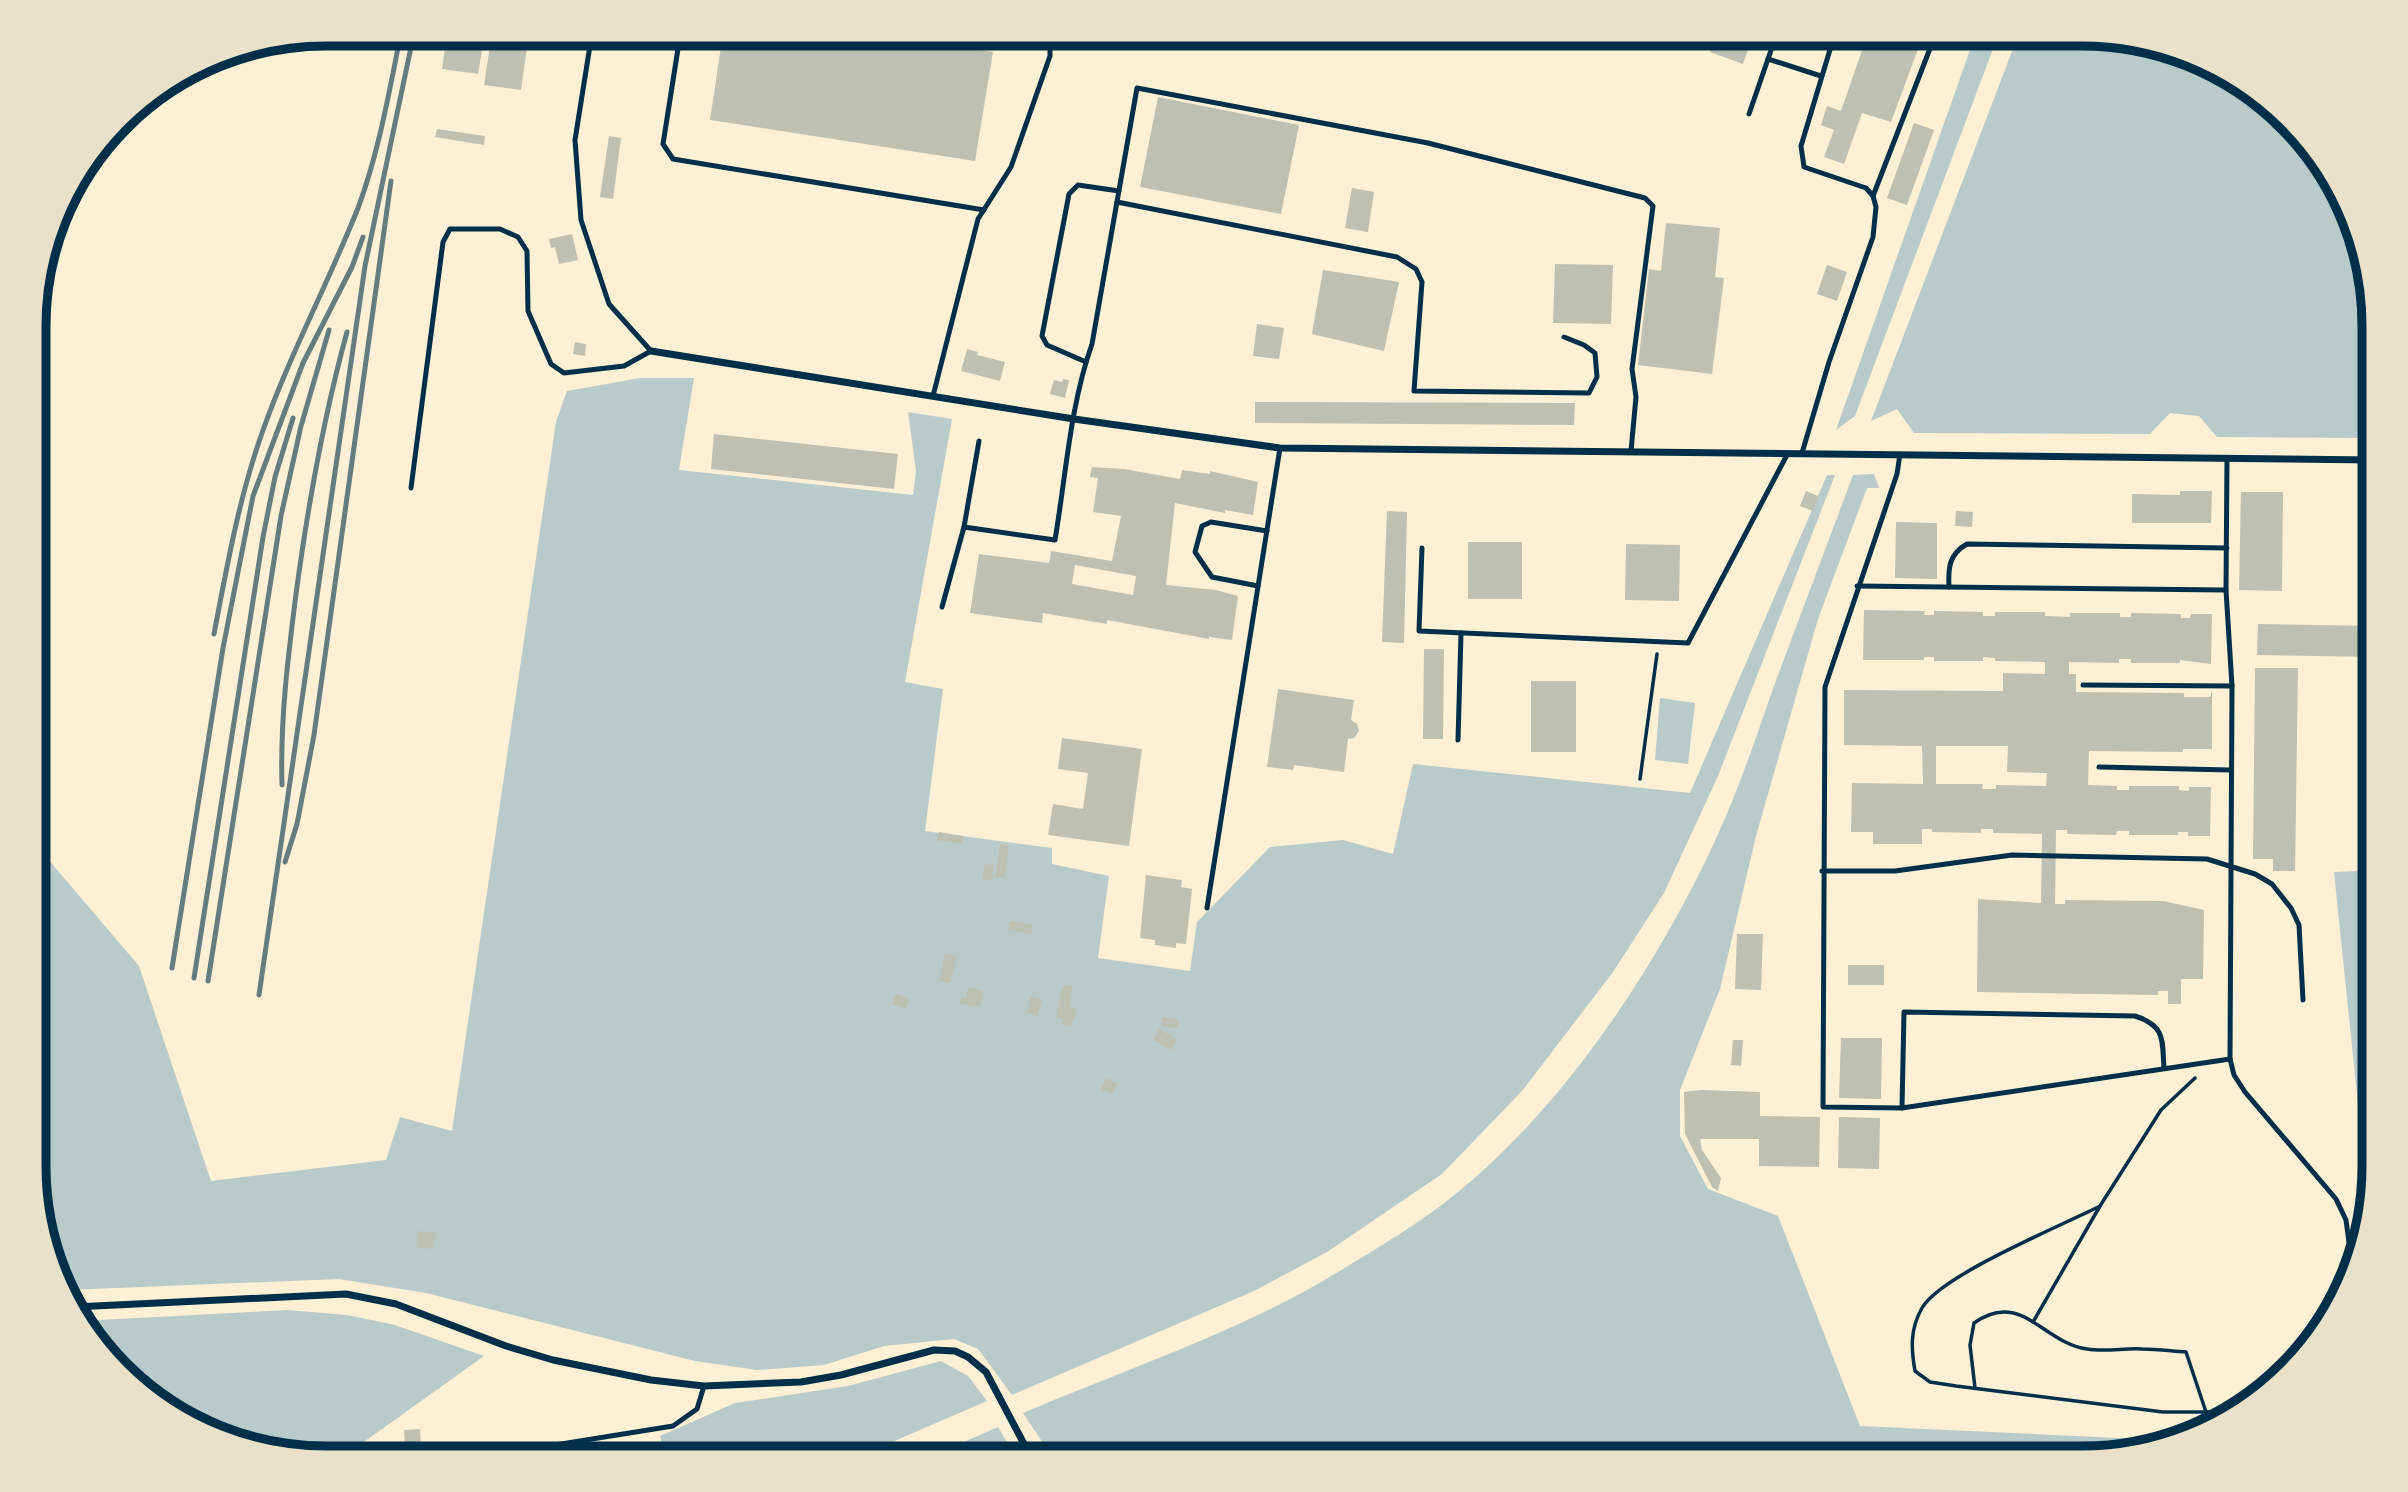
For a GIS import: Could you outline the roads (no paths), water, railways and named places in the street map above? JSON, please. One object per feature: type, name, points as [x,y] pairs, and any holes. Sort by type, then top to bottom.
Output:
[{"type":"street","points":[[651,351],[1074,419],[1280,448],[2362,460]]},
{"type":"street","points":[[83,1307],[346,1294],[396,1304],[506,1346],[552,1360],[704,1386],[801,1382],[841,1375],[934,1350],[955,1351],[968,1357],[986,1372],[1026,1446]]},
{"type":"lane","points":[[411,488],[443,243],[450,229],[500,229],[518,237],[527,251],[528,311],[551,364],[564,373],[624,366],[651,351],[609,304],[581,220],[575,140],[591,46]]},
{"type":"lane","points":[[678,46],[663,144],[673,159],[984,210]]},
{"type":"lane","points":[[933,396],[978,219],[1011,167],[1050,56],[1050,46]]},
{"type":"lane","points":[[1749,114],[1772,46]]},
{"type":"lane","points":[[1802,453],[1829,362],[1874,237],[1876,207],[1873,196],[1866,188],[1804,167],[1801,146],[1831,46]]},
{"type":"lane","points":[[1873,196],[1931,46]]},
{"type":"lane","points":[[1768,59],[1821,76]]},
{"type":"lane","points":[[964,527],[1055,540],[1074,419],[1092,344],[1137,88],[1293,115],[1428,144],[1645,198],[1653,206],[1632,369],[1636,397],[1632,451]]},
{"type":"lane","points":[[1086,362],[1047,345],[1042,336],[1069,194],[1078,185],[1119,191]]},
{"type":"lane","points":[[1117,202],[1397,257],[1416,269],[1422,282],[1414,391],[1589,393],[1597,377],[1595,353],[1564,337]]},
{"type":"lane","points":[[943,607],[964,527],[979,441]]},
{"type":"lane","points":[[1207,908],[1280,448]]},
{"type":"lane","points":[[1422,548],[1419,631],[1688,643],[1788,453]]},
{"type":"lane","points":[[1900,454],[1897,474],[1825,687],[1822,871],[1823,1107],[1902,1108],[2230,1059]]},
{"type":"lane","points":[[2227,458],[2226,590],[2232,686],[2230,1059],[2234,1075],[2245,1092],[2336,1199],[2346,1220],[2350,1249]]},
{"type":"lane","points":[[1258,586],[1212,577],[1195,552],[1202,526],[1211,523],[1267,531]]},
{"type":"lane","points":[[1949,587],[1951,559],[1956,550],[1968,544],[2227,548]]},
{"type":"lane","points":[[1857,586],[2226,590]]},
{"type":"lane","points":[[1458,740],[1461,633]]},
{"type":"lane","points":[[2083,685],[2232,686]]},
{"type":"lane","points":[[2099,767],[2230,770]]},
{"type":"lane","points":[[1822,871],[1895,871],[2012,855],[2192,858],[2230,866],[2255,874],[2272,884],[2291,908],[2300,925],[2304,1000]]},
{"type":"lane","points":[[1902,1108],[1904,1012],[2135,1016],[2157,1027],[2161,1037],[2164,1068]]},
{"type":"lane","points":[[549,1446],[673,1426],[697,1409],[704,1386]]},
{"type":"railway","points":[[214,634],[234,532],[254,458],[284,376],[358,208],[383,122],[398,46]]},
{"type":"railway","points":[[259,995],[365,266],[411,46]]},
{"type":"railway","points":[[285,862],[297,824],[314,735],[391,181]]},
{"type":"railway","points":[[172,968],[223,648],[253,496],[303,363],[352,267],[363,237]]},
{"type":"railway","points":[[208,981],[281,516],[301,426],[329,330]]},
{"type":"railway","points":[[282,785],[285,689],[301,561],[323,430],[347,332]]},
{"type":"railway","points":[[194,978],[263,537],[275,477],[293,418]]}]
